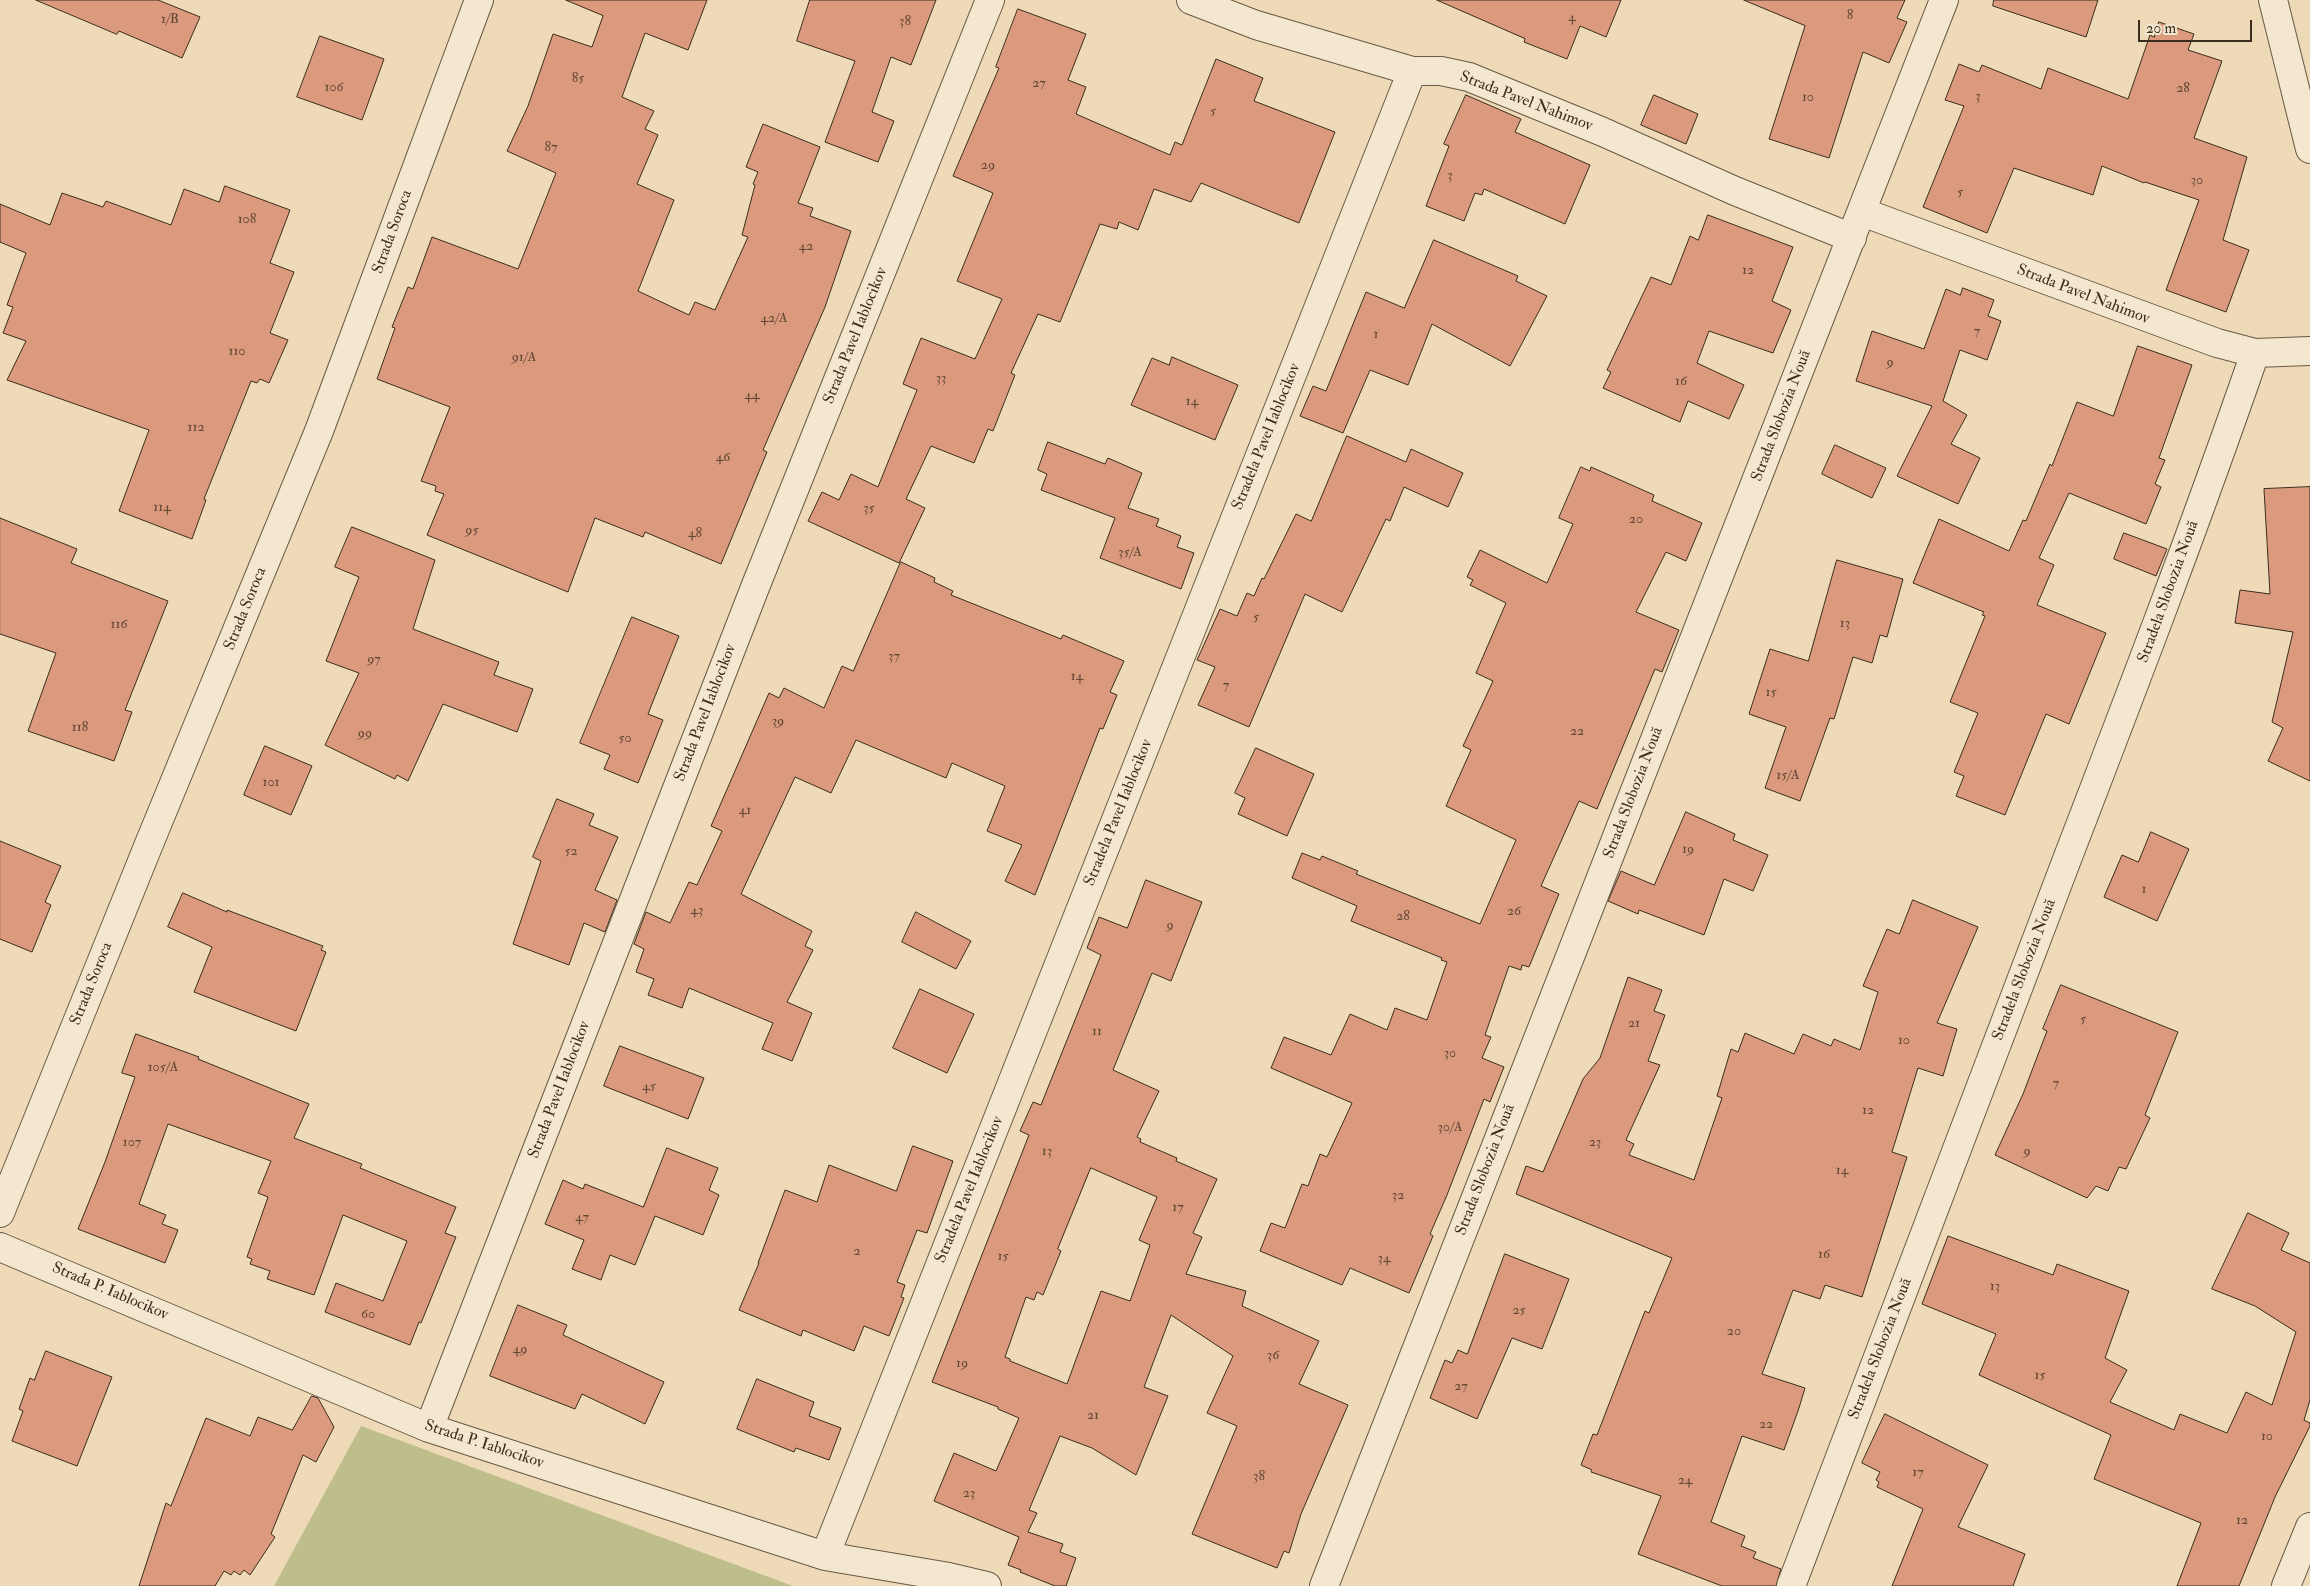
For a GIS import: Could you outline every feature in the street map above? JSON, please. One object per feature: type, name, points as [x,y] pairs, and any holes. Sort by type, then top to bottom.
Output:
[{"type":"street","name":"Strada Soroca","points":[[0,1213],[319,431],[479,0]]},
{"type":"street","name":"Strada Pavel Iablocikov","points":[[429,1428],[754,590],[990,0]]},
{"type":"street","name":"Strada Pavel Nahimov","points":[[1191,0],[1256,25],[1412,71],[1441,71],[1476,79],[1735,191],[1852,238]]},
{"type":"street","name":"Strada Slobozia Nouă","points":[[1324,1586],[1944,0]]},
{"type":"street","points":[[2273,0],[2310,149]]},
{"type":"street","name":"Stradela Pavel Iablocikov","points":[[826,1556],[1412,71]]},
{"type":"street","name":"Strada Pavel Nahimov","points":[[1862,212],[2217,343],[2254,353],[2310,352]]},
{"type":"street","name":"Stradela Slobozia Nouă","points":[[1791,1586],[2117,733],[2226,437],[2254,353]]},
{"type":"street","name":"Strada P. Iablocikov","points":[[0,1247],[429,1428],[826,1556],[949,1577],[988,1586]]},
{"type":"street","points":[[2286,1586],[2310,1527]]},
{"type":"green space","points":[[361,1426],[793,1586],[274,1586]]},
{"type":"building","points":[[36,0],[158,0],[200,17],[182,58],[119,31],[117,34]]},
{"type":"building","points":[[566,0],[707,0],[688,50],[645,33],[622,97],[654,111],[645,129],[658,135],[637,184],[674,200],[638,291],[689,315],[695,302],[715,310],[748,237],[742,235],[755,185],[753,184],[758,172],[746,167],[763,124],[820,147],[798,203],[813,208],[810,216],[851,231],[825,307],[763,450],[767,452],[721,564],[645,532],[643,537],[595,518],[568,592],[427,535],[444,494],[435,491],[436,486],[421,481],[450,407],[377,379],[395,328],[392,327],[408,287],[413,289],[432,237],[518,269],[556,173],[507,151],[528,106],[553,34],[592,47],[603,16]]},
{"type":"building","points":[[810,0],[936,0],[911,65],[891,57],[872,112],[894,121],[878,162],[825,142],[855,61],[797,41]]},
{"type":"building","points":[[1437,0],[1621,0],[1606,37],[1580,26],[1567,59],[1524,42],[1525,39]]},
{"type":"building","points":[[1744,0],[1905,0],[1897,18],[1907,22],[1889,63],[1863,52],[1829,158],[1769,139],[1805,26]]},
{"type":"building","points":[[1994,0],[2098,0],[2086,37],[1993,6]]},
{"type":"building","points":[[1018,9],[1086,34],[1068,80],[1086,87],[1076,114],[1170,155],[1175,142],[1182,145],[1216,59],[1263,78],[1254,101],[1335,132],[1299,223],[1201,183],[1191,202],[1154,189],[1138,230],[1119,222],[1117,229],[1100,224],[1060,322],[1038,314],[1011,373],[1015,375],[993,431],[988,429],[974,463],[931,446],[906,499],[925,508],[899,563],[808,521],[822,492],[839,500],[851,474],[878,487],[917,390],[903,384],[921,338],[975,359],[1002,299],[957,281],[993,193],[953,176],[999,68],[996,67]]},
{"type":"building","points":[[2159,22],[2194,34],[2188,50],[2222,61],[2194,138],[2247,157],[2223,240],[2249,250],[2226,312],[2166,290],[2199,200],[2144,183],[2102,166],[2093,195],[2014,168],[1987,233],[1923,207],[1964,106],[1945,100],[1959,64],[1979,72],[1982,65],[2041,89],[2048,68],[2128,99],[2150,35],[2154,37]]},
{"type":"building","points":[[320,36],[384,59],[362,120],[297,97]]},
{"type":"building","points":[[1466,95],[1521,119],[1515,132],[1590,165],[1565,224],[1484,189],[1482,195],[1475,193],[1464,221],[1426,206],[1449,146],[1444,144]]},
{"type":"building","points":[[1654,95],[1698,114],[1686,144],[1641,125]]},
{"type":"building","points":[[225,186],[290,210],[270,263],[294,272],[270,333],[288,340],[269,383],[260,379],[257,383],[251,381],[204,499],[206,500],[192,539],[119,511],[149,430],[7,380],[26,341],[3,333],[13,307],[7,305],[26,253],[0,242],[0,204],[50,225],[62,193],[103,207],[106,201],[171,225],[184,189],[219,202]]},
{"type":"building","points":[[1708,215],[1793,247],[1772,301],[1791,310],[1773,353],[1709,331],[1697,363],[1744,385],[1729,419],[1688,401],[1680,422],[1603,388],[1611,372],[1607,370],[1651,277],[1671,285],[1690,236],[1698,240]]},
{"type":"building","points":[[1434,240],[1518,276],[1516,281],[1547,296],[1510,366],[1432,324],[1408,385],[1370,370],[1343,433],[1300,416],[1313,386],[1326,391],[1366,292],[1404,308]]},
{"type":"building","points":[[1963,288],[1994,300],[1988,316],[2001,321],[1987,360],[1960,350],[1943,401],[1967,415],[1951,444],[1980,458],[1958,504],[1897,476],[1932,406],[1856,381],[1872,331],[1924,349],[1946,289],[1960,295]]},
{"type":"building","points":[[2138,346],[2192,365],[2159,458],[2165,460],[2155,484],[2161,487],[2146,524],[2069,493],[2039,558],[2054,565],[2037,605],[2106,633],[2069,724],[2046,714],[2005,815],[1956,796],[1964,776],[1954,772],[1978,713],[1950,702],[1985,616],[1982,615],[1984,612],[1913,583],[1939,519],[2009,551],[2023,520],[2026,521],[2050,464],[2052,466],[2077,402],[2113,416]]},
{"type":"building","points":[[1172,357],[1238,385],[1215,440],[1131,405],[1152,358],[1169,365]]},
{"type":"building","points":[[1347,436],[1406,462],[1411,449],[1463,473],[1448,507],[1404,487],[1390,521],[1386,519],[1342,612],[1305,594],[1249,727],[1198,705],[1215,667],[1197,660],[1220,609],[1237,616],[1247,593],[1254,596],[1262,578],[1264,579],[1296,514],[1311,521]]},
{"type":"building","points":[[1048,442],[1105,464],[1108,458],[1142,473],[1128,508],[1159,519],[1156,526],[1181,536],[1177,547],[1194,553],[1181,589],[1100,558],[1115,518],[1041,490],[1047,474],[1038,470]]},
{"type":"building","points":[[1835,445],[1886,468],[1872,498],[1822,474]]},
{"type":"building","points":[[1581,467],[1590,471],[1591,467],[1654,495],[1652,501],[1702,523],[1686,561],[1666,552],[1636,612],[1679,630],[1662,672],[1655,669],[1597,809],[1579,801],[1541,886],[1559,894],[1529,967],[1522,965],[1521,970],[1509,966],[1485,1035],[1491,1037],[1482,1058],[1504,1067],[1490,1102],[1484,1099],[1430,1234],[1433,1236],[1409,1293],[1350,1268],[1342,1285],[1260,1251],[1271,1223],[1285,1228],[1302,1184],[1308,1186],[1320,1154],[1327,1157],[1352,1103],[1271,1068],[1284,1037],[1331,1055],[1350,1014],[1387,1030],[1395,1008],[1427,1020],[1447,962],[1441,960],[1442,958],[1351,921],[1357,906],[1292,878],[1302,853],[1320,860],[1322,856],[1358,871],[1356,874],[1480,924],[1516,840],[1446,806],[1471,750],[1463,746],[1493,681],[1476,673],[1506,603],[1470,585],[1473,580],[1467,577],[1480,550],[1547,583],[1573,524],[1559,518]]},
{"type":"building","points":[[2310,487],[2310,781],[2268,761],[2283,728],[2272,722],[2293,632],[2235,623],[2240,590],[2270,594],[2264,489]]},
{"type":"building","points":[[0,518],[77,549],[71,563],[168,601],[125,710],[132,712],[114,761],[28,731],[56,653],[0,634]]},
{"type":"building","points":[[352,527],[435,560],[413,629],[499,662],[494,675],[533,689],[517,732],[443,704],[408,781],[397,775],[395,779],[325,745],[359,673],[326,661],[359,577],[335,567]]},
{"type":"building","points":[[2124,533],[2167,549],[2156,576],[2114,559]]},
{"type":"building","points":[[1837,560],[1903,579],[1887,637],[1880,635],[1872,663],[1853,657],[1834,719],[1830,718],[1800,801],[1765,788],[1786,727],[1749,714],[1770,649],[1808,661]]},
{"type":"building","points":[[901,562],[935,578],[934,582],[953,591],[951,595],[1061,639],[1063,635],[1124,661],[1110,692],[1117,695],[1103,729],[1100,728],[1035,895],[1005,881],[1022,845],[987,831],[1005,786],[952,763],[946,778],[856,740],[831,793],[795,777],[741,894],[812,931],[805,946],[813,950],[787,1002],[812,1013],[792,1061],[762,1049],[773,1023],[689,988],[682,1008],[648,995],[654,979],[636,972],[644,949],[634,944],[646,912],[670,923],[689,882],[697,885],[722,831],[711,826],[769,693],[779,698],[784,688],[824,708],[842,666],[853,671]]},
{"type":"building","points":[[632,617],[679,636],[648,714],[663,720],[638,783],[604,769],[610,755],[580,743]]},
{"type":"building","points":[[265,746],[312,766],[291,815],[244,795]]},
{"type":"building","points":[[1256,748],[1314,774],[1287,836],[1238,814],[1245,798],[1235,793]]},
{"type":"building","points":[[557,799],[594,814],[589,825],[618,837],[595,890],[617,900],[605,932],[584,923],[569,965],[513,944],[541,861],[533,857]]},
{"type":"building","points":[[1686,812],[1735,834],[1733,840],[1768,855],[1753,891],[1724,879],[1704,935],[1639,910],[1638,914],[1608,901],[1621,871],[1654,885]]},
{"type":"building","points":[[2151,832],[2189,849],[2157,921],[2104,897],[2122,855],[2138,862]]},
{"type":"building","points":[[0,841],[61,866],[45,902],[51,905],[32,952],[0,939]]},
{"type":"building","points":[[1146,880],[1202,902],[1171,981],[1152,973],[1113,1070],[1159,1091],[1137,1137],[1141,1139],[1140,1142],[1177,1158],[1176,1161],[1217,1179],[1193,1233],[1202,1237],[1186,1274],[1246,1291],[1242,1306],[1319,1341],[1299,1384],[1348,1405],[1301,1514],[1289,1553],[1284,1551],[1277,1568],[1192,1534],[1237,1426],[1207,1413],[1233,1356],[1171,1315],[1144,1387],[1168,1396],[1136,1475],[1092,1448],[1060,1436],[1029,1510],[1037,1513],[1028,1532],[1063,1544],[1060,1552],[1076,1558],[1066,1586],[1055,1586],[1008,1565],[1019,1537],[934,1501],[954,1453],[996,1471],[1019,1418],[998,1409],[998,1407],[932,1382],[1029,1135],[1020,1131],[1033,1102],[1041,1105],[1101,955],[1087,948],[1099,917],[1127,928]],"holes":[[[1091,1168],[1157,1197],[1139,1240],[1150,1245],[1130,1301],[1101,1291],[1067,1384],[1010,1361],[1010,1359],[1005,1357],[1026,1297],[1034,1300],[1037,1292],[1043,1295],[1061,1251],[1058,1249]]]},
{"type":"building","points":[[183,893],[227,912],[227,910],[323,946],[321,950],[326,952],[296,1031],[194,992],[212,947],[168,927]]},
{"type":"building","points":[[1913,900],[1978,927],[1937,1023],[1957,1029],[1943,1076],[1918,1068],[1892,1152],[1907,1157],[1862,1297],[1825,1285],[1820,1299],[1793,1290],[1762,1374],[1805,1388],[1799,1408],[1784,1450],[1742,1436],[1711,1522],[1745,1536],[1741,1546],[1756,1552],[1753,1558],[1781,1569],[1776,1586],[1722,1586],[1638,1554],[1661,1496],[1591,1472],[1592,1470],[1581,1465],[1593,1434],[1597,1435],[1645,1311],[1649,1313],[1672,1258],[1516,1194],[1526,1166],[1543,1172],[1583,1079],[1600,1058],[1628,977],[1662,990],[1654,1011],[1665,1015],[1648,1061],[1660,1065],[1626,1140],[1634,1144],[1629,1155],[1694,1180],[1722,1098],[1717,1096],[1731,1049],[1738,1052],[1745,1033],[1794,1054],[1803,1034],[1831,1046],[1834,1039],[1860,1050],[1878,992],[1863,986],[1887,929],[1899,934]]},
{"type":"building","points":[[916,912],[971,941],[956,969],[902,942]]},
{"type":"building","points":[[2061,985],[2178,1032],[2145,1115],[2150,1118],[2126,1169],[2119,1167],[2108,1191],[2096,1186],[2087,1198],[1995,1155],[2023,1094],[2047,1031],[2043,1029]]},
{"type":"building","points":[[920,989],[974,1014],[947,1073],[893,1048]]},
{"type":"building","points":[[136,1034],[199,1057],[198,1059],[309,1104],[294,1138],[362,1164],[360,1168],[456,1207],[445,1233],[456,1237],[410,1345],[325,1312],[336,1283],[383,1301],[407,1241],[343,1215],[314,1295],[267,1279],[270,1271],[250,1264],[252,1259],[247,1257],[268,1197],[258,1193],[271,1161],[168,1124],[139,1204],[166,1215],[162,1224],[178,1230],[165,1263],[78,1229],[105,1162],[135,1077],[122,1073]]},
{"type":"building","points":[[620,1046],[704,1078],[688,1119],[604,1086]]},
{"type":"building","points":[[913,1146],[953,1161],[927,1233],[917,1230],[897,1282],[905,1285],[901,1297],[904,1298],[889,1336],[864,1326],[854,1351],[803,1330],[801,1336],[739,1310],[759,1263],[785,1190],[817,1202],[829,1165],[896,1191]]},
{"type":"building","points":[[667,1148],[718,1168],[709,1190],[719,1195],[703,1235],[655,1216],[635,1265],[610,1255],[601,1280],[572,1269],[584,1240],[545,1224],[563,1180],[583,1189],[585,1184],[643,1207]]},
{"type":"building","points":[[2248,1213],[2289,1233],[2281,1250],[2310,1263],[2310,1400],[2304,1420],[2310,1423],[2310,1426],[2275,1497],[2239,1586],[2177,1586],[2201,1523],[2094,1479],[2111,1435],[1979,1375],[1996,1334],[1922,1304],[1948,1236],[2053,1275],[2057,1264],[2129,1291],[2105,1358],[2127,1370],[2110,1402],[2174,1430],[2180,1414],[2227,1433],[2246,1392],[2272,1405],[2296,1332],[2255,1306],[2212,1289]]},
{"type":"building","points":[[1505,1254],[1569,1279],[1542,1349],[1512,1338],[1477,1419],[1430,1398],[1445,1360],[1452,1363],[1458,1350],[1467,1354]]},
{"type":"building","points":[[518,1305],[567,1325],[563,1335],[664,1382],[645,1424],[582,1394],[575,1409],[490,1376]]},
{"type":"building","points":[[46,1351],[112,1377],[77,1466],[12,1441],[23,1411],[19,1409],[30,1378],[34,1380]]},
{"type":"building","points":[[757,1379],[814,1402],[809,1416],[841,1428],[829,1460],[796,1448],[794,1452],[737,1429]]},
{"type":"building","points":[[312,1396],[318,1398],[334,1427],[316,1462],[303,1455],[271,1534],[275,1537],[250,1575],[244,1570],[240,1575],[234,1571],[231,1575],[224,1571],[215,1586],[139,1586],[166,1503],[171,1506],[206,1418],[250,1436],[258,1417],[292,1430]]},
{"type":"building","points":[[1885,1414],[1988,1465],[1958,1527],[2025,1554],[2013,1586],[1892,1586],[1923,1509],[1877,1487],[1879,1482],[1876,1480],[1880,1472],[1862,1463]]}]
